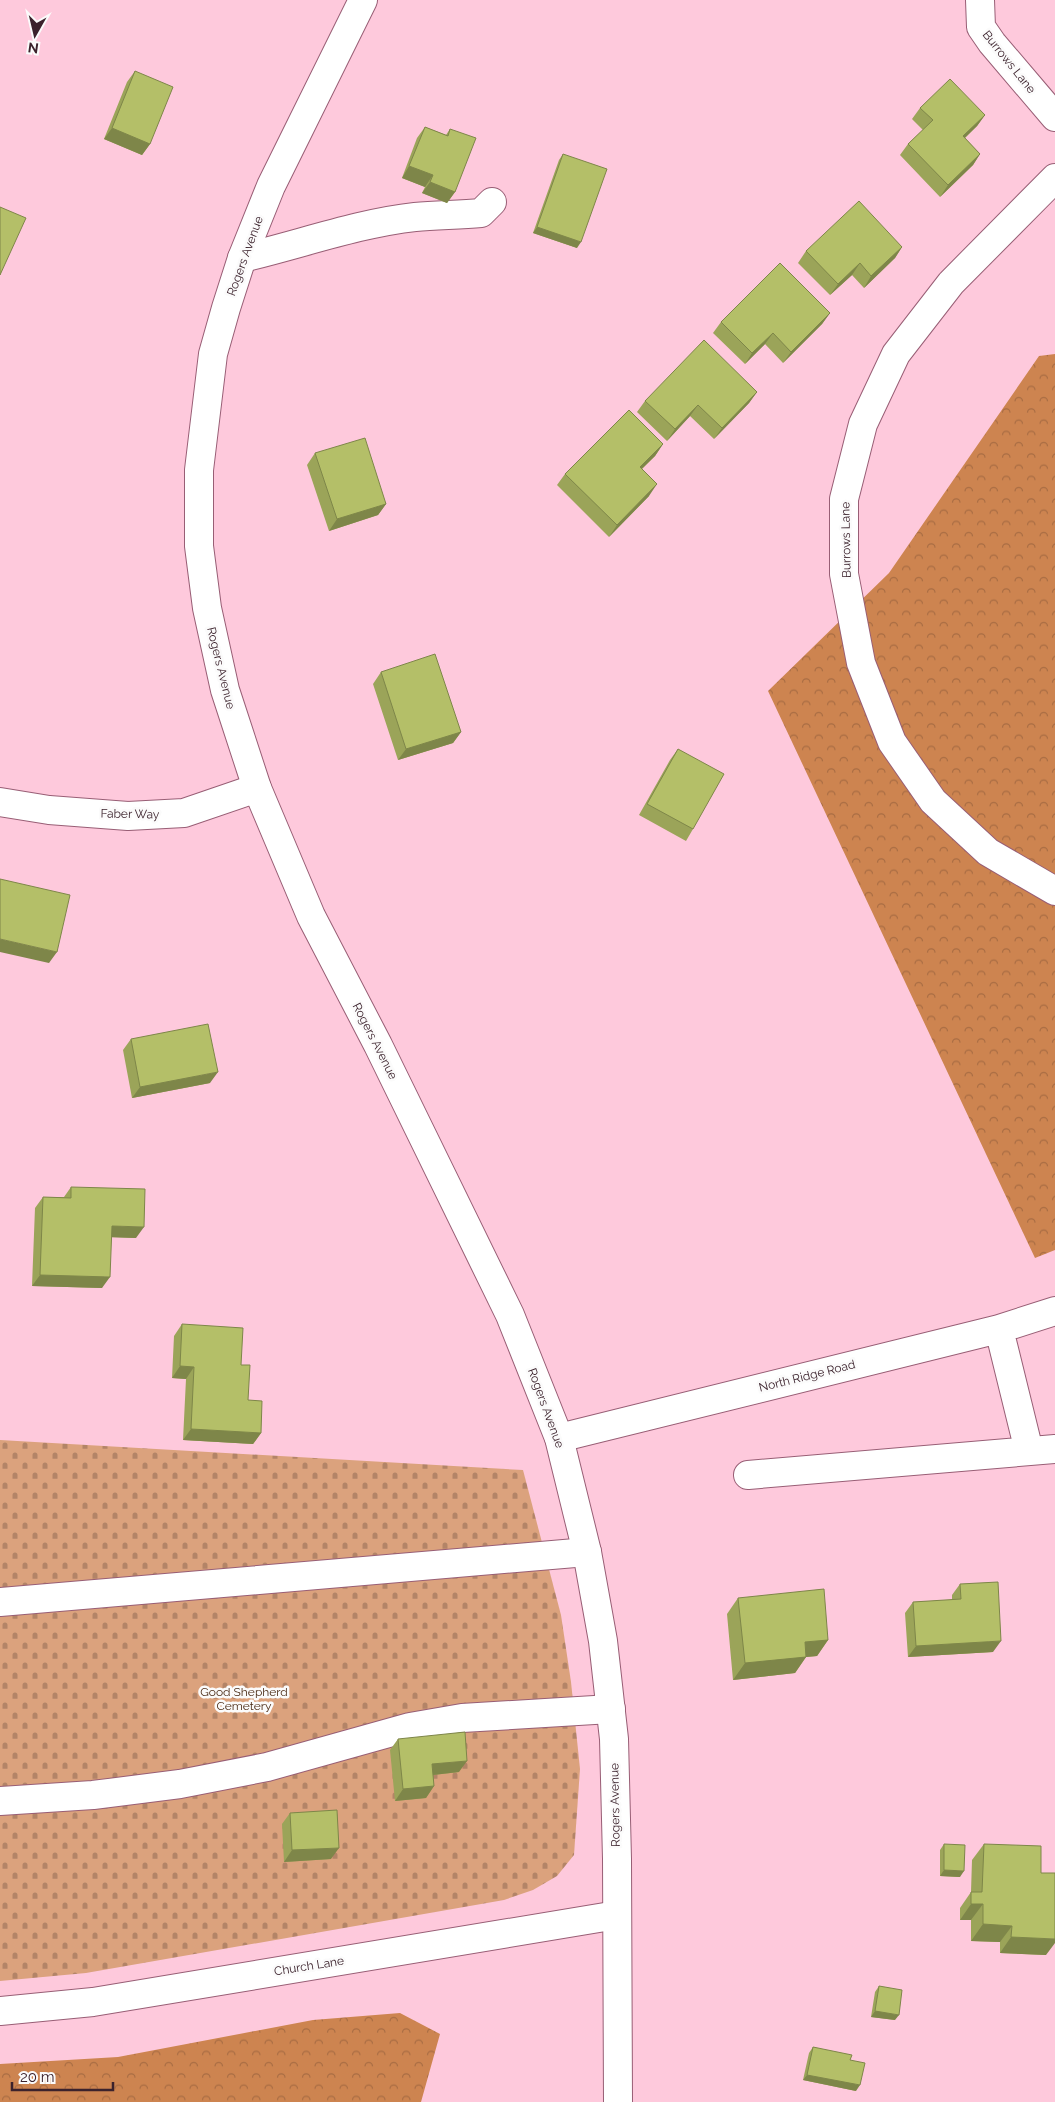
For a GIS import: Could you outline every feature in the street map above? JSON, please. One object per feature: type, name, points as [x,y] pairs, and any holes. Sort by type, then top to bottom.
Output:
[{"type":"street","name":"Rogers Avenue","points":[[363,0],[271,186],[242,258],[213,354],[199,470],[199,546],[207,608],[225,690],[257,788],[311,916],[378,1045],[510,1315],[559,1438],[587,1552],[603,1641],[614,1739],[618,2102]]},
{"type":"street","name":"Burrows Lane","points":[[980,0],[981,27],[992,43],[1055,118]]},
{"type":"street","name":"Burrows Lane","points":[[1055,178],[951,283],[896,354],[863,424],[844,499],[844,574],[861,663],[892,742],[933,801],[988,852],[1055,891]]},
{"type":"street","points":[[242,258],[291,247],[348,230],[414,217],[481,213],[492,202]]},
{"type":"street","name":"Faber Way","points":[[0,802],[49,810],[128,816],[184,813],[257,788]]},
{"type":"street","name":"North Ridge Road","points":[[559,1438],[998,1329],[1055,1311]]},
{"type":"street","points":[[748,1475],[1042,1450],[998,1329]]},
{"type":"street","points":[[0,1602],[587,1552]]},
{"type":"street","points":[[0,1801],[93,1795],[180,1784],[267,1767],[410,1727],[462,1718],[611,1710]]},
{"type":"street","name":"Church Lane","points":[[0,2012],[93,2002],[617,1916]]},
{"type":"green space","points":[[1055,354],[1055,1250],[1035,1258],[768,691],[889,573],[1039,356]]},
{"type":"green space","name":"Good Shepherd Cemetery","points":[[0,1440],[523,1470],[561,1615],[571,1682],[580,1769],[574,1855],[557,1876],[533,1890],[504,1900],[86,1973],[0,1981]]},
{"type":"green space","points":[[400,2013],[440,2034],[421,2102],[0,2102],[0,2064],[118,2057],[313,2020]]},
{"type":"building","points":[[135,71],[173,87],[150,144],[112,128]]},
{"type":"building","points":[[950,79],[985,115],[963,136],[980,154],[948,185],[908,144],[933,120],[920,108]]},
{"type":"building","points":[[425,127],[448,136],[450,129],[476,138],[455,192],[430,182],[433,175],[409,166]]},
{"type":"building","points":[[563,154],[607,169],[581,242],[537,227]]},
{"type":"building","points":[[859,201],[902,247],[871,276],[860,263],[838,284],[806,251]]},
{"type":"building","points":[[0,207],[26,218],[0,275]]},
{"type":"building","points":[[780,263],[830,313],[791,352],[773,333],[752,353],[721,322]]},
{"type":"building","points":[[704,340],[757,392],[722,428],[698,405],[675,429],[645,401]]},
{"type":"building","points":[[629,410],[663,444],[640,467],[657,484],[617,525],[565,474]]},
{"type":"building","points":[[365,438],[386,504],[337,519],[315,453]]},
{"type":"building","points":[[435,654],[461,732],[406,749],[381,672]]},
{"type":"building","points":[[678,749],[724,774],[693,829],[647,804]]},
{"type":"building","points":[[0,879],[70,895],[57,952],[0,939]]},
{"type":"building","points":[[208,1024],[218,1072],[140,1087],[131,1039]]},
{"type":"building","points":[[71,1187],[145,1189],[144,1227],[112,1226],[110,1277],[40,1275],[43,1197],[71,1198]]},
{"type":"building","points":[[182,1324],[243,1328],[241,1365],[250,1365],[248,1400],[262,1401],[261,1433],[191,1429],[194,1367],[180,1366]]},
{"type":"building","points":[[998,1582],[1001,1641],[916,1646],[913,1602],[961,1599],[960,1584]]},
{"type":"building","points":[[824,1589],[828,1640],[805,1642],[806,1657],[745,1663],[738,1598]]},
{"type":"building","points":[[465,1732],[467,1761],[432,1764],[434,1786],[403,1789],[398,1739]]},
{"type":"building","points":[[337,1810],[339,1848],[292,1850],[290,1813]]},
{"type":"building","points":[[944,1844],[965,1845],[964,1871],[944,1870]]},
{"type":"building","points":[[984,1844],[1041,1846],[1041,1873],[1055,1873],[1055,1939],[1011,1937],[1012,1926],[983,1924],[983,1904],[971,1904],[971,1892],[982,1892]]},
{"type":"building","points":[[879,1986],[902,1990],[899,2015],[875,2011]]},
{"type":"building","points":[[813,2047],[852,2055],[850,2060],[865,2063],[860,2085],[807,2075]]}]
